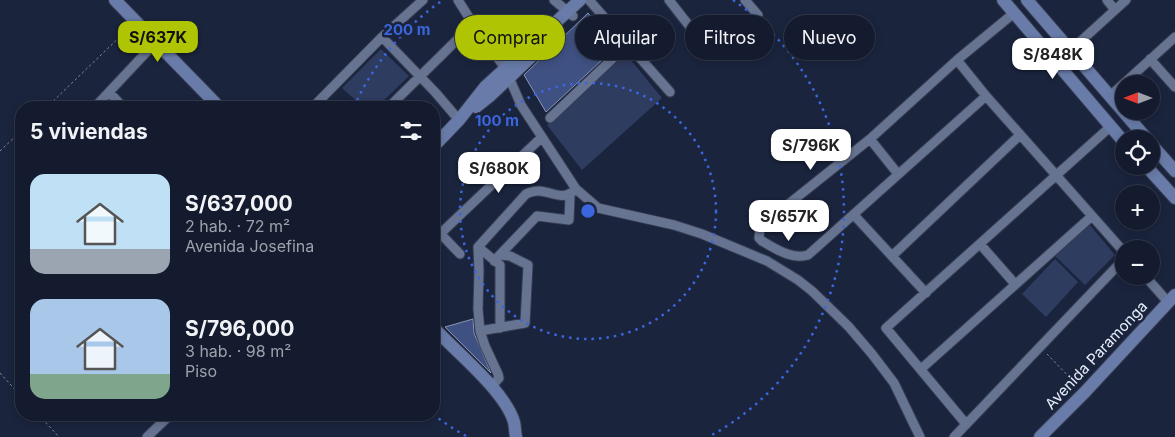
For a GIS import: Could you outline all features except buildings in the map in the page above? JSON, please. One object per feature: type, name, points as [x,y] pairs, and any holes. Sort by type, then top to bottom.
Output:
[{"type":"street","points":[[115,0],[213,101]]},
{"type":"street","points":[[319,101],[382,37],[423,0]]},
{"type":"street","points":[[458,0],[467,15]]},
{"type":"street","points":[[554,0],[570,14]]},
{"type":"street","points":[[440,140],[459,120],[485,87],[507,73],[587,0],[600,15]]},
{"type":"street","points":[[669,0],[685,20]]},
{"type":"street","points":[[745,0],[758,15]]},
{"type":"street","points":[[1003,0],[1115,132]]},
{"type":"street","points":[[1027,0],[1139,130]]},
{"type":"street","points":[[1107,0],[1115,10]]},
{"type":"street","points":[[1071,50],[1126,0]]},
{"type":"street","points":[[986,96],[808,255],[802,257],[793,256],[759,238],[760,228],[766,222],[870,139],[957,60],[1014,13]]},
{"type":"street","points":[[382,37],[420,75],[459,120]]},
{"type":"street","points":[[1110,96],[1175,37]]},
{"type":"street","points":[[395,101],[455,41]]},
{"type":"street","points":[[101,101],[156,42]]},
{"type":"street","points":[[1150,59],[1175,87]]},
{"type":"street","points":[[498,60],[507,73],[521,105],[542,137],[573,192],[598,208],[674,225],[702,234],[767,261],[798,280],[849,327],[872,354],[894,383],[920,437]]},
{"type":"street","points":[[550,118],[611,60]]},
{"type":"street","points":[[641,60],[670,92]]},
{"type":"street","points":[[957,60],[986,96],[1115,242]]},
{"type":"street","points":[[109,92],[117,101]]},
{"type":"street","points":[[966,424],[886,328],[1110,127]]},
{"type":"street","points":[[892,256],[1020,135]]},
{"type":"street","points":[[460,254],[440,234],[542,137]]},
{"type":"street","points":[[870,139],[898,174]]},
{"type":"street","points":[[1160,154],[1175,171]]},
{"type":"street","points":[[1154,175],[1175,198]]},
{"type":"street","points":[[491,387],[497,381],[498,374],[480,331],[478,248],[526,194],[532,190],[564,196],[573,192]]},
{"type":"street","points":[[498,258],[537,216],[569,220],[573,192]]},
{"type":"street","points":[[854,215],[926,293]]},
{"type":"street","points":[[921,369],[1092,216]]},
{"type":"street","points":[[980,244],[1014,284]]},
{"type":"street","points":[[478,248],[498,258],[510,256],[528,265],[525,323],[480,331]]},
{"type":"street","points":[[498,258],[500,266],[500,328]]},
{"type":"street","points":[[954,437],[1115,268]]},
{"type":"street","points":[[1156,285],[1172,298]]},
{"type":"street","name":"Avenida Paramonga","points":[[1040,437],[1085,392],[1172,298]]},
{"type":"street","points":[[440,334],[491,387],[508,409],[514,422],[516,437]]},
{"type":"street","points":[[147,437],[164,421]]},
{"type":"path","points":[[53,101],[136,22]]},
{"type":"path","points":[[0,151],[15,137]]},
{"type":"path","points":[[0,146],[3,149]]},
{"type":"path","points":[[1040,347],[1085,392]]},
{"type":"path","points":[[0,373],[15,389]]},
{"type":"path","points":[[44,421],[59,437]]},
{"type":"shaded area","points":[[381,49],[409,76],[383,101],[356,101],[342,88]]},
{"type":"shaded area","points":[[619,60],[631,60],[662,98],[582,170],[547,125]]},
{"type":"shaded area","points":[[1089,224],[1115,255],[1085,285],[1055,256]]},
{"type":"shaded area","points":[[1055,259],[1078,282],[1046,317],[1022,294]]}]
